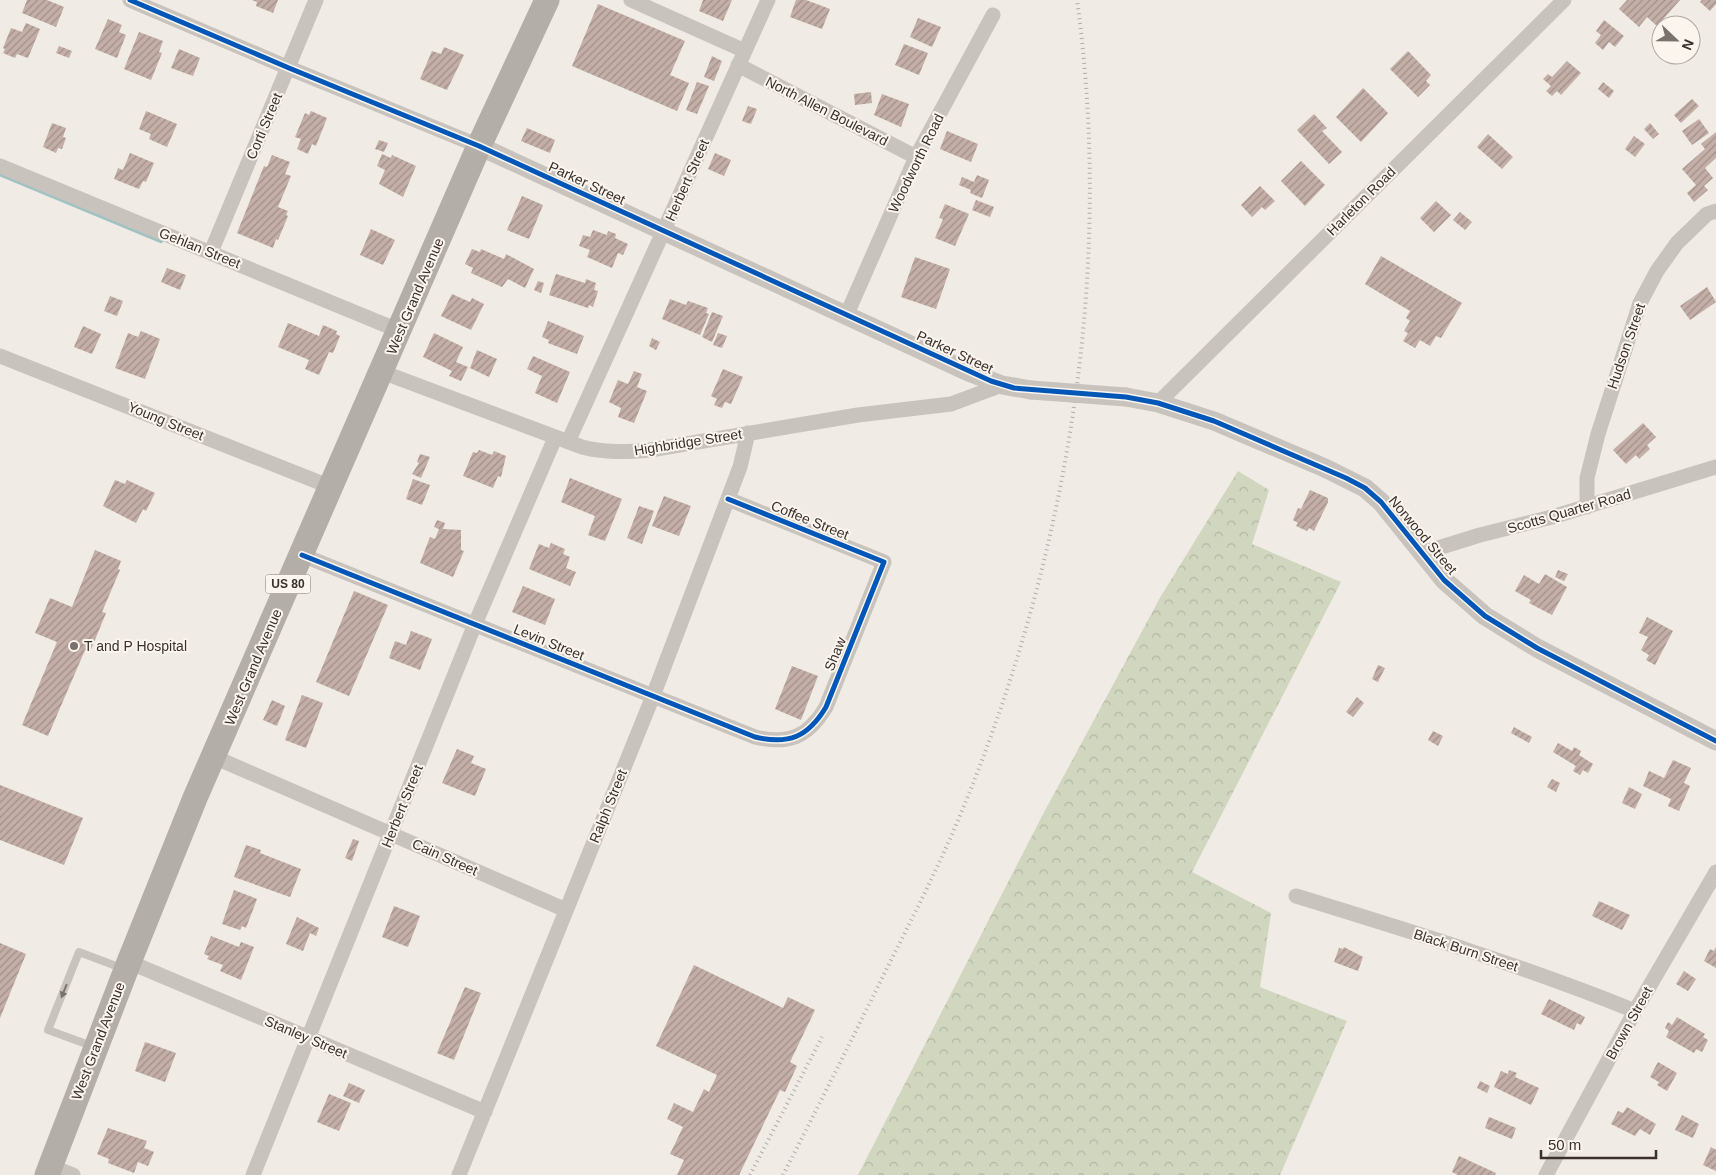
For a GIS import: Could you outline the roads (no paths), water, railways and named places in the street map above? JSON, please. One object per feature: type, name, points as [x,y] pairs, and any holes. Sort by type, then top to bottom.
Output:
[{"type":"highway","name":"West Grand Avenue","points":[[49,1170],[127,966],[214,756],[479,146],[547,0]]},
{"type":"street","name":"Parker Street","points":[[130,0],[479,146],[1002,386],[1031,390]]},
{"type":"street","name":"Corti Street","points":[[211,252],[316,0]]},
{"type":"street","points":[[631,0],[745,51]]},
{"type":"street","name":"Herbert Street","points":[[253,1175],[476,624],[561,440],[664,231],[768,0]]},
{"type":"street","name":"Harleton Road","points":[[1158,403],[1564,0]]},
{"type":"street","name":"Woodworth Road","points":[[847,314],[916,157],[993,15]]},
{"type":"street","name":"North Allen Boulevard","points":[[738,65],[916,157]]},
{"type":"street","name":"Gehlan Street","points":[[0,166],[400,331]]},
{"type":"street","name":"Hudson Street","points":[[1587,507],[1587,478],[1598,434],[1614,377],[1640,303],[1656,271],[1677,244],[1707,214],[1716,211]]},
{"type":"street","name":"Young Street","points":[[0,356],[331,487]]},
{"type":"street","name":"Highbridge Street","points":[[382,372],[561,440],[598,451],[633,452],[858,415],[951,404],[1002,386]]},
{"type":"street","name":"Norwood Street","points":[[1031,390],[1126,397],[1158,403],[1214,421],[1346,478],[1365,488],[1381,502],[1422,554],[1463,597],[1509,632],[1716,741]]},
{"type":"street","name":"Ralph Street","points":[[459,1175],[652,696],[740,467],[748,433]]},
{"type":"street","name":"Scotts Quarter Road","points":[[1422,554],[1480,535],[1587,507],[1716,467]]},
{"type":"street","name":"Coffee Street","points":[[728,499],[884,562]]},
{"type":"street","name":"Levin Street","points":[[302,556],[476,624],[755,738],[772,741],[789,740]]},
{"type":"street","name":"Shaw","points":[[789,740],[804,733],[817,722],[826,707],[884,562]]},
{"type":"street","name":"Cain Street","points":[[214,756],[566,910]]},
{"type":"street","name":"Brown Street","points":[[1546,1175],[1634,1011],[1716,872]]},
{"type":"street","name":"Black Burn Street","points":[[1296,896],[1550,977],[1634,1011]]},
{"type":"street","name":"Stanley Street","points":[[127,966],[308,1038],[485,1112]]},
{"type":"street","points":[[49,1170],[73,1175]]},
{"type":"lane","points":[[96,1048],[48,1030],[79,952],[127,966]]},
{"type":"waterway","points":[[0,174],[161,241]]},
{"type":"railway","points":[[783,1175],[950,839],[1003,701],[1033,604],[1057,505],[1074,405],[1085,304],[1090,202],[1087,101],[1077,0]]},
{"type":"railway","points":[[750,1175],[822,1037]]},
{"type":"place","name":"T and P Hospital","points":[[74,646]]}]
